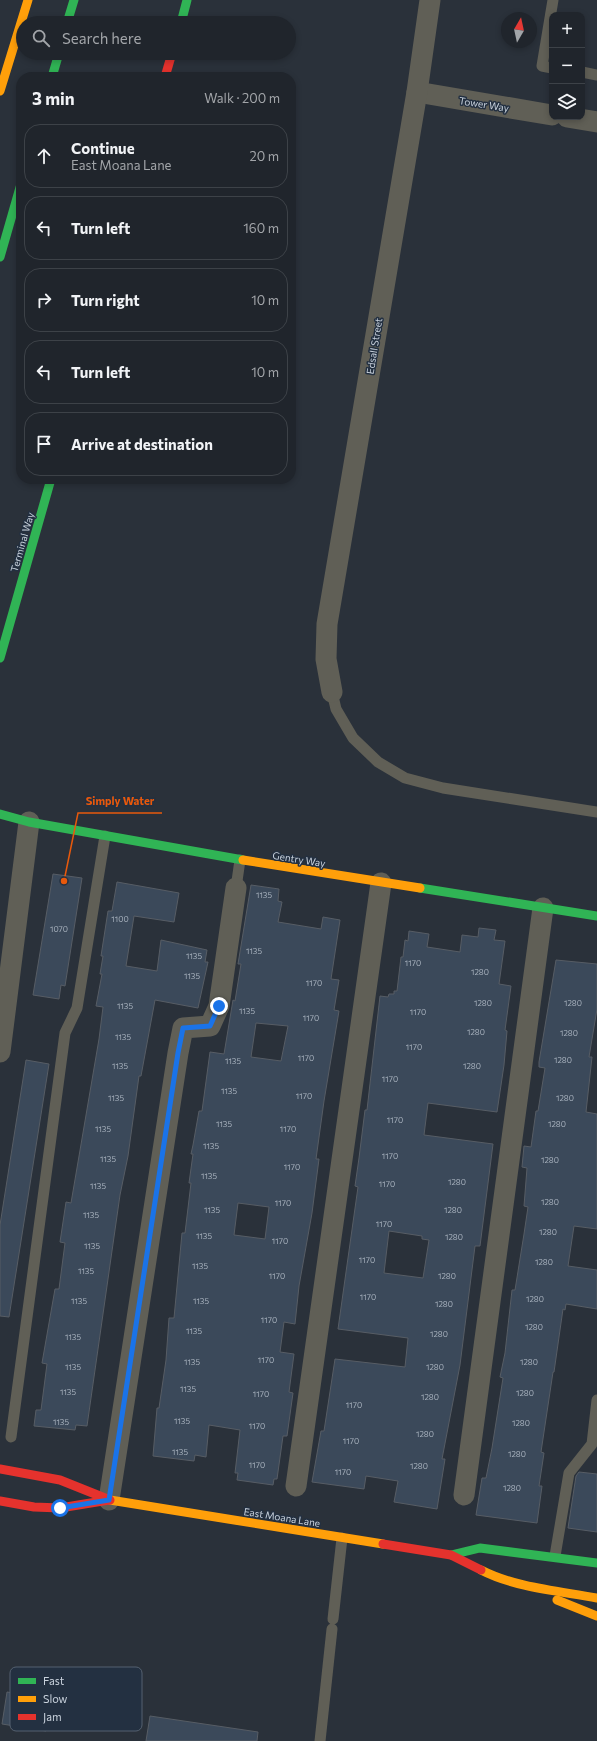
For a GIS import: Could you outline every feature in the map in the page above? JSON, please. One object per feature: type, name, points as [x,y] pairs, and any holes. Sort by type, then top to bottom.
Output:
[{"type":"main road","points":[[23,16],[28,0]]},
{"type":"main road","points":[[69,16],[74,0]]},
{"type":"main road","points":[[183,16],[187,0]]},
{"type":"main road","points":[[0,91],[16,39]]},
{"type":"main road","points":[[53,72],[56,60]]},
{"type":"main road","points":[[166,72],[170,60]]},
{"type":"main road","points":[[0,257],[16,201]]},
{"type":"main road","name":"Terminal Way","points":[[0,658],[50,484]]},
{"type":"main road","name":"Gentry Way","points":[[0,814],[29,822],[240,860],[597,916]]},
{"type":"main road","name":"East Moana Lane","points":[[0,1469],[60,1480],[109,1500],[451,1555],[496,1578],[597,1598]]},
{"type":"main road","name":"East Moana Lane","points":[[0,1501],[34,1507],[60,1508],[109,1500]]},
{"type":"main road","name":"East Moana Lane","points":[[451,1555],[480,1548],[518,1550],[597,1563]]},
{"type":"main road","points":[[496,1578],[597,1616]]},
{"type":"street","name":"Edsall Street","points":[[332,692],[326,659],[327,624],[417,92],[430,0]]},
{"type":"street","name":"Tower Way","points":[[417,92],[549,114]]},
{"type":"street","points":[[585,120],[597,122]]},
{"type":"street","points":[[0,1052],[29,822]]},
{"type":"street","points":[[296,1486],[381,883]]},
{"type":"street","points":[[109,1500],[183,1028],[210,1026],[219,1006],[236,888]]},
{"type":"street","points":[[464,1494],[543,908]]},
{"type":"lane","points":[[549,67],[542,66],[553,0]]},
{"type":"lane","points":[[585,73],[597,75]]},
{"type":"lane","points":[[332,692],[336,709],[353,738],[378,762],[405,778],[443,788],[597,812]]},
{"type":"lane","points":[[11,1437],[65,1033],[77,1008],[105,836]]},
{"type":"lane","points":[[236,888],[240,860]]},
{"type":"lane","points":[[555,1556],[568,1473],[592,1444],[597,1400]]},
{"type":"lane","points":[[320,1741],[342,1538]]},
{"type":"building","points":[[53,874],[82,878],[65,986],[61,985],[59,999],[33,995]]},
{"type":"building","points":[[117,882],[179,893],[174,922],[134,916],[126,966],[157,971],[161,940],[207,950],[205,962],[208,962],[198,1008],[155,1000],[141,1076],[139,1076],[128,1156],[120,1195],[87,1426],[76,1425],[75,1430],[34,1426],[36,1410],[41,1410],[47,1364],[42,1363],[55,1289],[59,1289],[65,1243],[60,1242],[66,1202],[71,1203],[99,1039],[103,1007],[96,1006],[102,974],[100,974],[103,956],[101,956],[108,911],[112,911]]},
{"type":"building","points":[[251,885],[279,889],[278,901],[282,902],[278,922],[321,929],[323,917],[340,920],[331,979],[339,980],[334,1010],[339,1011],[324,1101],[316,1159],[319,1159],[312,1213],[299,1286],[295,1324],[284,1322],[280,1352],[294,1354],[289,1392],[293,1393],[287,1436],[283,1436],[277,1479],[274,1479],[273,1485],[237,1480],[238,1473],[235,1473],[240,1430],[209,1425],[206,1457],[195,1455],[194,1461],[153,1456],[157,1408],[159,1408],[166,1360],[169,1318],[174,1318],[182,1233],[185,1233],[191,1183],[189,1183],[193,1154],[191,1154],[199,1111],[202,1111],[210,1052],[224,1054],[241,964],[238,964]],"holes":[[[256,1023],[288,1026],[281,1061],[251,1057]],[[238,1203],[269,1207],[265,1239],[234,1235]]]},
{"type":"building","points":[[479,928],[496,930],[494,940],[505,941],[499,984],[511,986],[505,1030],[507,1031],[504,1065],[497,1112],[428,1103],[424,1135],[493,1144],[480,1246],[475,1246],[460,1365],[442,1459],[445,1459],[437,1509],[394,1502],[398,1481],[366,1476],[364,1489],[312,1482],[321,1431],[324,1431],[335,1359],[405,1367],[408,1338],[338,1329],[358,1187],[355,1186],[365,1110],[367,1110],[380,996],[388,997],[389,994],[394,994],[394,991],[397,991],[401,957],[403,957],[405,940],[408,941],[409,931],[429,934],[427,947],[460,952],[462,935],[478,937]],"holes":[[[389,1231],[422,1236],[422,1239],[429,1240],[423,1278],[384,1273]]]},
{"type":"building","points":[[556,960],[597,964],[597,1009],[589,1057],[592,1057],[586,1112],[597,1114],[597,1229],[574,1226],[568,1266],[597,1270],[597,1309],[566,1304],[565,1310],[563,1309],[541,1452],[544,1453],[539,1486],[542,1486],[537,1523],[476,1515],[482,1478],[486,1478],[492,1448],[503,1378],[500,1377],[505,1353],[512,1290],[515,1290],[528,1207],[524,1206],[527,1168],[522,1167],[524,1146],[531,1147],[536,1111],[538,1111],[545,1068],[539,1067],[539,1062]]},
{"type":"building","points":[[26,1060],[49,1064],[9,1317],[0,1316],[0,1225]]},
{"type":"building","points":[[579,1472],[597,1474],[597,1532],[568,1528],[576,1476]]},
{"type":"building","points":[[7,1692],[10,1692],[10,1725],[2,1724]]},
{"type":"building","points":[[150,1716],[258,1732],[257,1741],[146,1741]]},
{"type":"traffic: fast","points":[[69,16],[74,0]]},
{"type":"traffic: fast","points":[[183,16],[187,0]]},
{"type":"traffic: fast","points":[[53,72],[57,60]]},
{"type":"traffic: fast","points":[[0,257],[16,201]]},
{"type":"traffic: fast","points":[[0,658],[50,484]]},
{"type":"traffic: fast","points":[[0,814],[29,822],[243,860]]},
{"type":"traffic: fast","points":[[420,888],[597,916]]},
{"type":"traffic: fast","points":[[451,1555],[480,1548],[597,1563]]},
{"type":"traffic: slow","points":[[23,16],[28,0]]},
{"type":"traffic: slow","points":[[0,91],[16,39]]},
{"type":"traffic: slow","points":[[243,860],[420,888]]},
{"type":"traffic: slow","points":[[110,1500],[383,1544]]},
{"type":"traffic: slow","points":[[481,1570],[494,1576],[523,1585],[597,1598]]},
{"type":"traffic: slow","points":[[557,1600],[597,1616]]},
{"type":"traffic: jam","points":[[166,72],[170,60]]},
{"type":"traffic: jam","points":[[0,1469],[60,1480],[110,1500]]},
{"type":"traffic: jam","points":[[0,1501],[34,1507],[60,1508],[109,1500]]},
{"type":"traffic: jam","points":[[383,1544],[451,1555],[481,1570]]},
{"type":"place","name":"Simply Water","points":[[64,881]]},
{"type":"route","points":[[60,1508],[81,1506],[109,1500],[183,1028],[210,1026],[219,1006]]}]
